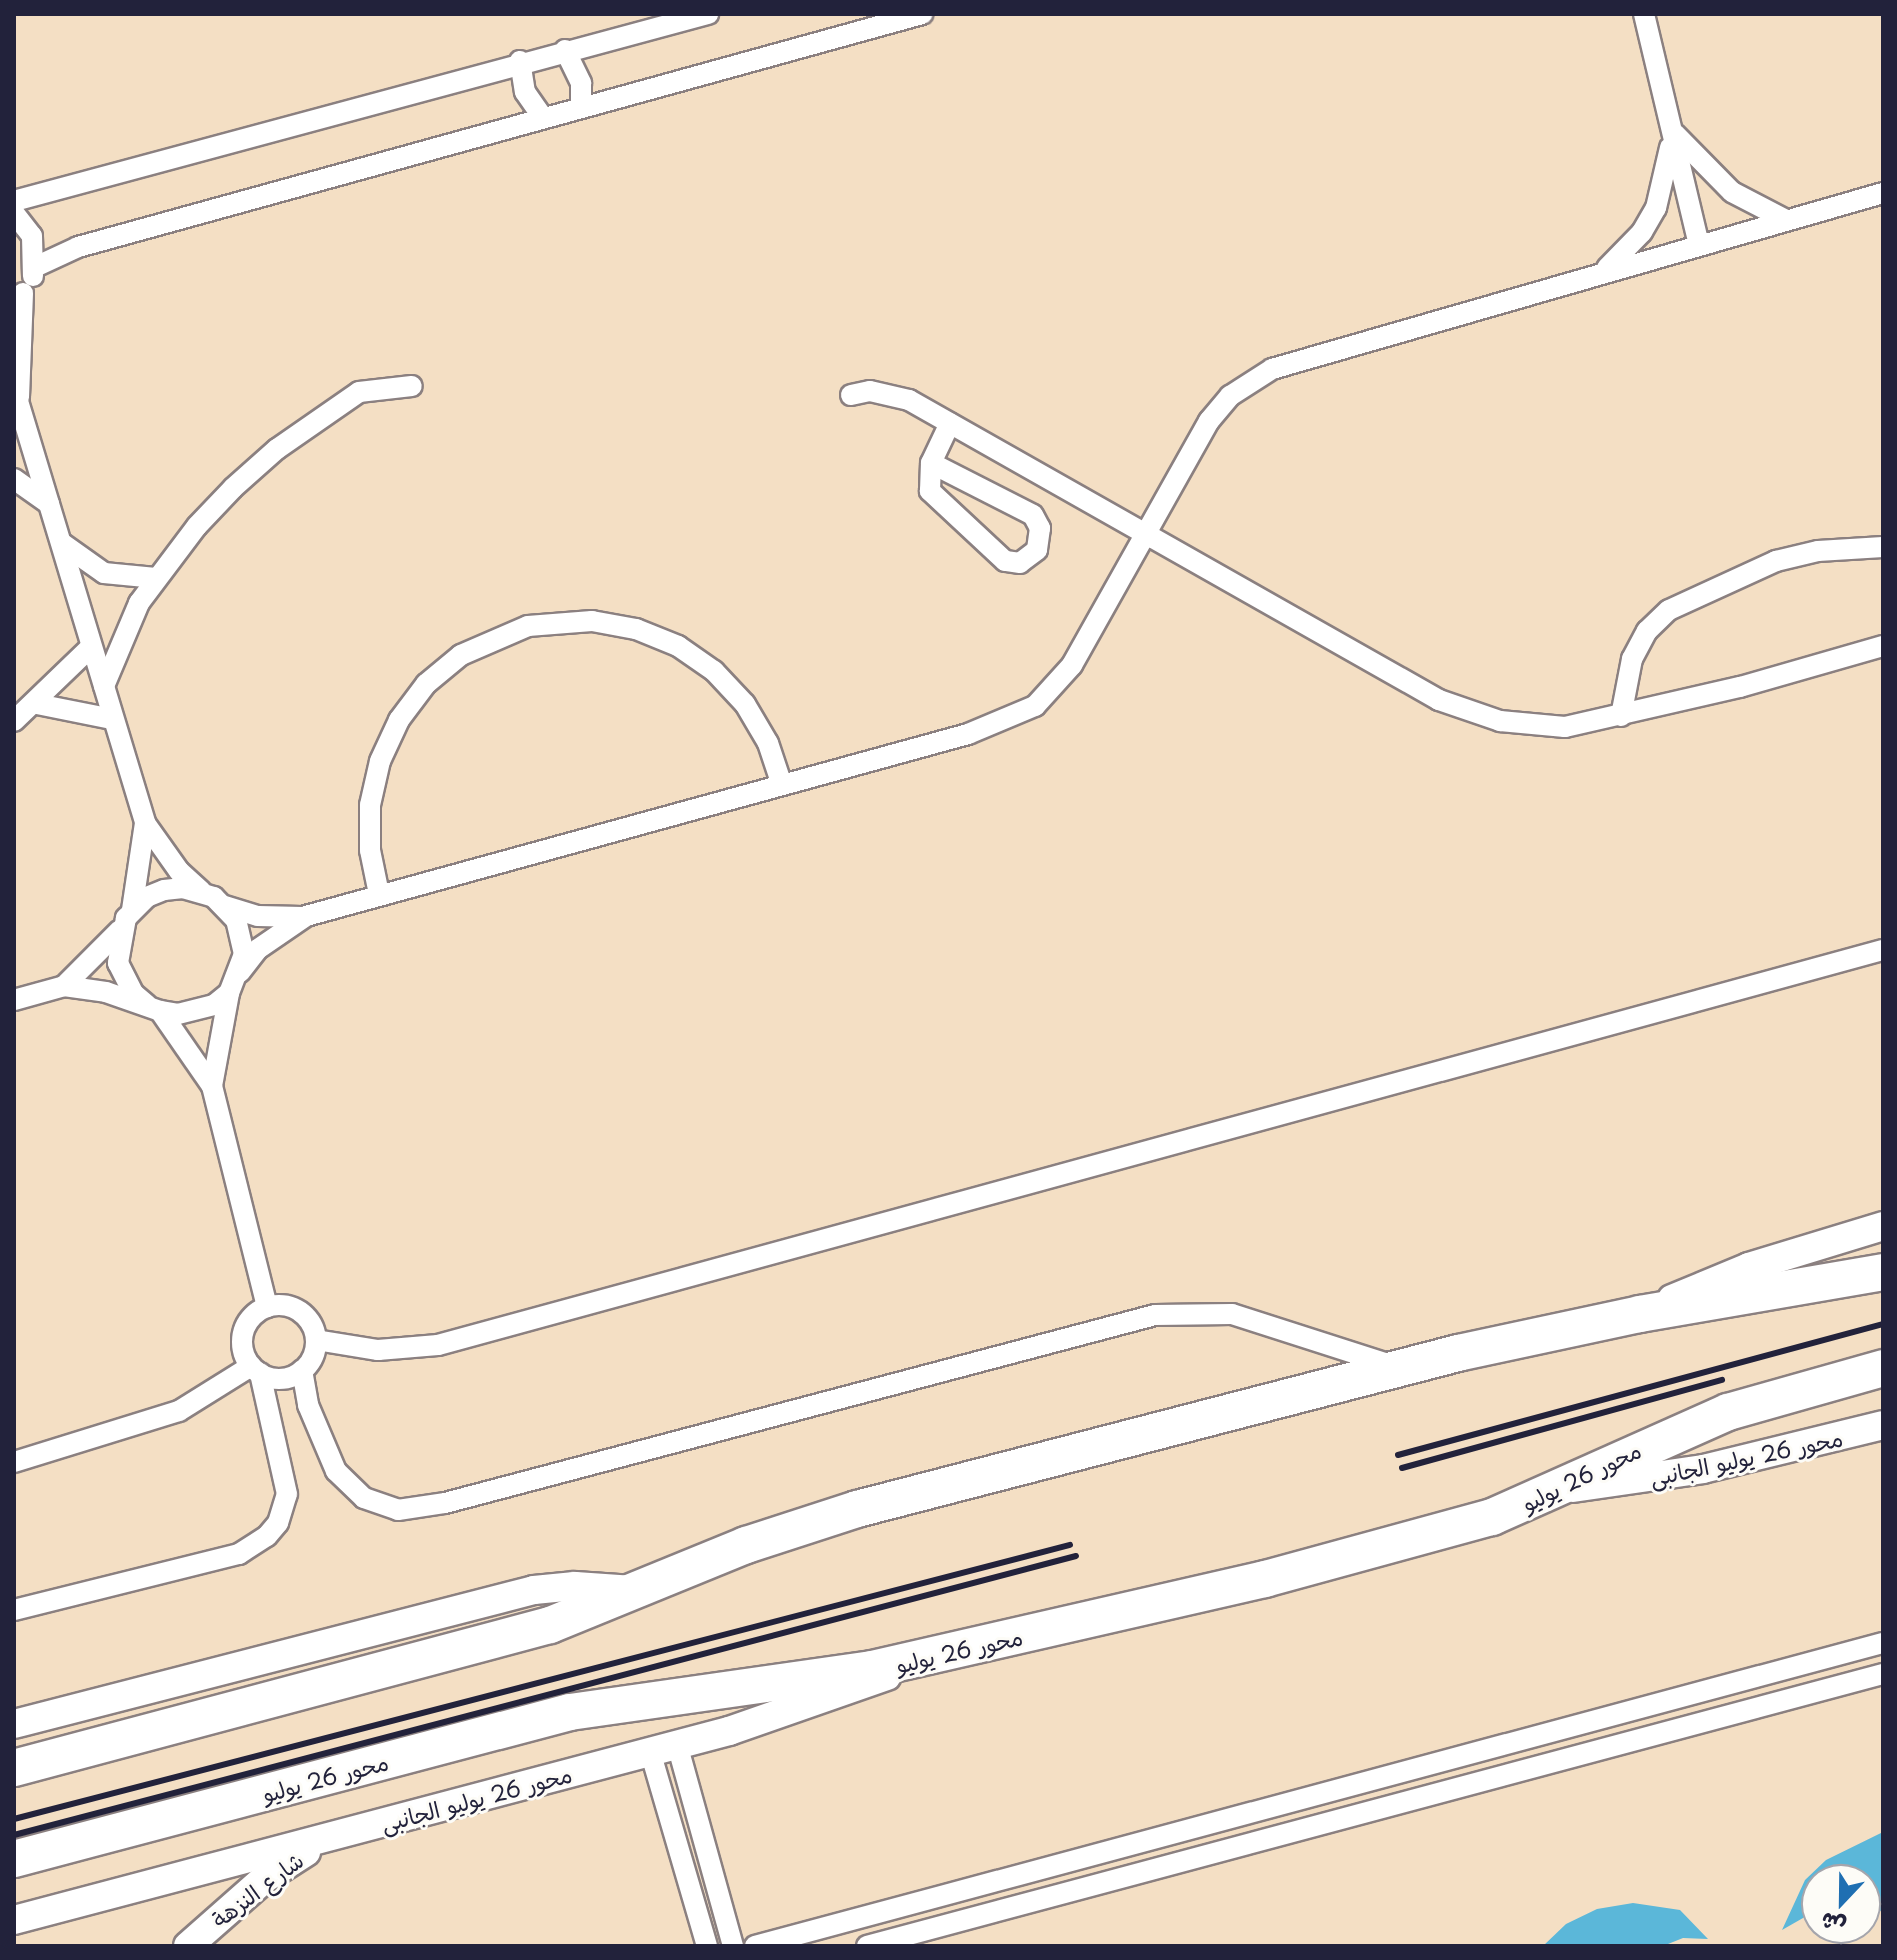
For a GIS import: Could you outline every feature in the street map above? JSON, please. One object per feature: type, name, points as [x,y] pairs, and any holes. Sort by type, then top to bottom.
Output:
[{"type":"highway","points":[[14,1768],[520,1634],[638,1591],[746,1545],[857,1509],[1398,1367],[1640,1314],[1883,1272]]},
{"type":"highway","name":"محور 26 يوليو","points":[[14,1859],[570,1712],[931,1658],[1420,1538],[1560,1489],[1728,1412],[1883,1368]]},
{"type":"main road","points":[[1640,1314],[1749,1267],[1883,1226]]},
{"type":"main road","name":"محور 26 يوليو الجانبى","points":[[1560,1489],[1703,1469],[1883,1425]]},
{"type":"main road","points":[[14,1724],[534,1590],[596,1586],[638,1591]]},
{"type":"main road","name":"محور 26 يوليو الجانبى","points":[[14,1920],[664,1748],[819,1702],[931,1658]]},
{"type":"main road","name":"شارع النزهة","points":[[200,1939],[264,1879],[329,1838]]},
{"type":"street","points":[[14,201],[520,61],[708,14]]},
{"type":"street","points":[[35,267],[78,247],[922,14]]},
{"type":"street","points":[[1644,14],[1699,244]]},
{"type":"street","points":[[565,50],[577,71],[581,108]]},
{"type":"street","points":[[520,61],[525,92],[543,118]]},
{"type":"street","points":[[1671,128],[1708,173],[1784,219]]},
{"type":"street","points":[[1604,271],[1642,232],[1656,208],[1670,155],[1671,128]]},
{"type":"street","points":[[14,213],[32,236],[35,267],[18,297],[16,395],[145,823],[169,860],[201,891],[225,906],[258,916],[306,916],[968,734],[1035,706],[1072,665],[1209,421],[1230,396],[1272,369],[1784,219],[1883,193]]},
{"type":"street","points":[[103,688],[124,630],[156,578],[233,488],[324,413],[359,392],[412,386]]},
{"type":"street","points":[[851,395],[891,393],[950,423],[1469,712],[1533,726],[1565,727],[1621,716],[1883,646]]},
{"type":"street","points":[[931,463],[1033,515],[1040,539],[1029,558],[1020,563],[1005,561],[938,503],[930,491],[931,463],[950,423]]},
{"type":"street","points":[[14,479],[50,506]]},
{"type":"street","points":[[61,542],[104,573],[156,578]]},
{"type":"street","points":[[1621,716],[1632,659],[1647,631],[1669,610],[1776,561],[1818,551],[1883,547]]},
{"type":"street","points":[[379,894],[370,850],[370,805],[380,761],[399,720],[426,684],[461,655],[528,626],[592,621],[636,629],[678,646],[714,671],[745,704],[768,743],[782,785]]},
{"type":"street","points":[[14,721],[37,704],[91,647]]},
{"type":"street","points":[[37,704],[112,719]]},
{"type":"street","points":[[14,1000],[64,986],[95,960],[121,929],[132,910],[145,823]]},
{"type":"street","points":[[132,910],[164,890],[201,891]]},
{"type":"street","points":[[225,906],[242,937],[240,972]]},
{"type":"street","points":[[212,1086],[229,993],[240,972],[258,949],[306,916]]},
{"type":"street","points":[[121,929],[118,963],[134,994],[154,1008],[212,1086],[267,1307]]},
{"type":"street","points":[[316,1340],[378,1350],[438,1345],[1883,950]]},
{"type":"street","points":[[64,986],[154,1008],[197,1012],[229,993]]},
{"type":"street","points":[[14,1462],[179,1411],[255,1369],[281,1378],[302,1370],[312,1357],[316,1340],[300,1311],[267,1307],[250,1318],[242,1337],[255,1369],[287,1494],[278,1523],[267,1536],[239,1554],[14,1610]]},
{"type":"street","points":[[302,1370],[308,1405],[336,1471],[364,1498],[398,1510],[445,1503],[1155,1315],[1206,1311],[1244,1317],[1398,1367]]},
{"type":"street","points":[[755,1946],[1883,1643]]},
{"type":"street","points":[[867,1946],[1391,1802],[1883,1674]]},
{"type":"street","points":[[664,1748],[707,1946]]},
{"type":"street","points":[[664,1748],[733,1946]]},
{"type":"street","points":[[1385,1776],[1391,1802]]},
{"type":"water","points":[[1883,1832],[1883,1912],[1881,1864],[1822,1864]]},
{"type":"water","points":[[1801,1889],[1801,1919],[1782,1930]]},
{"type":"water","points":[[1633,1903],[1680,1910],[1708,1939],[1683,1938],[1663,1946],[1543,1946],[1566,1924],[1597,1909]]},
{"type":"railway","points":[[1398,1455],[1883,1324]]},
{"type":"railway","points":[[1402,1468],[1722,1380]]},
{"type":"railway","points":[[14,1819],[1070,1545]]},
{"type":"railway","points":[[14,1835],[1076,1556]]}]
